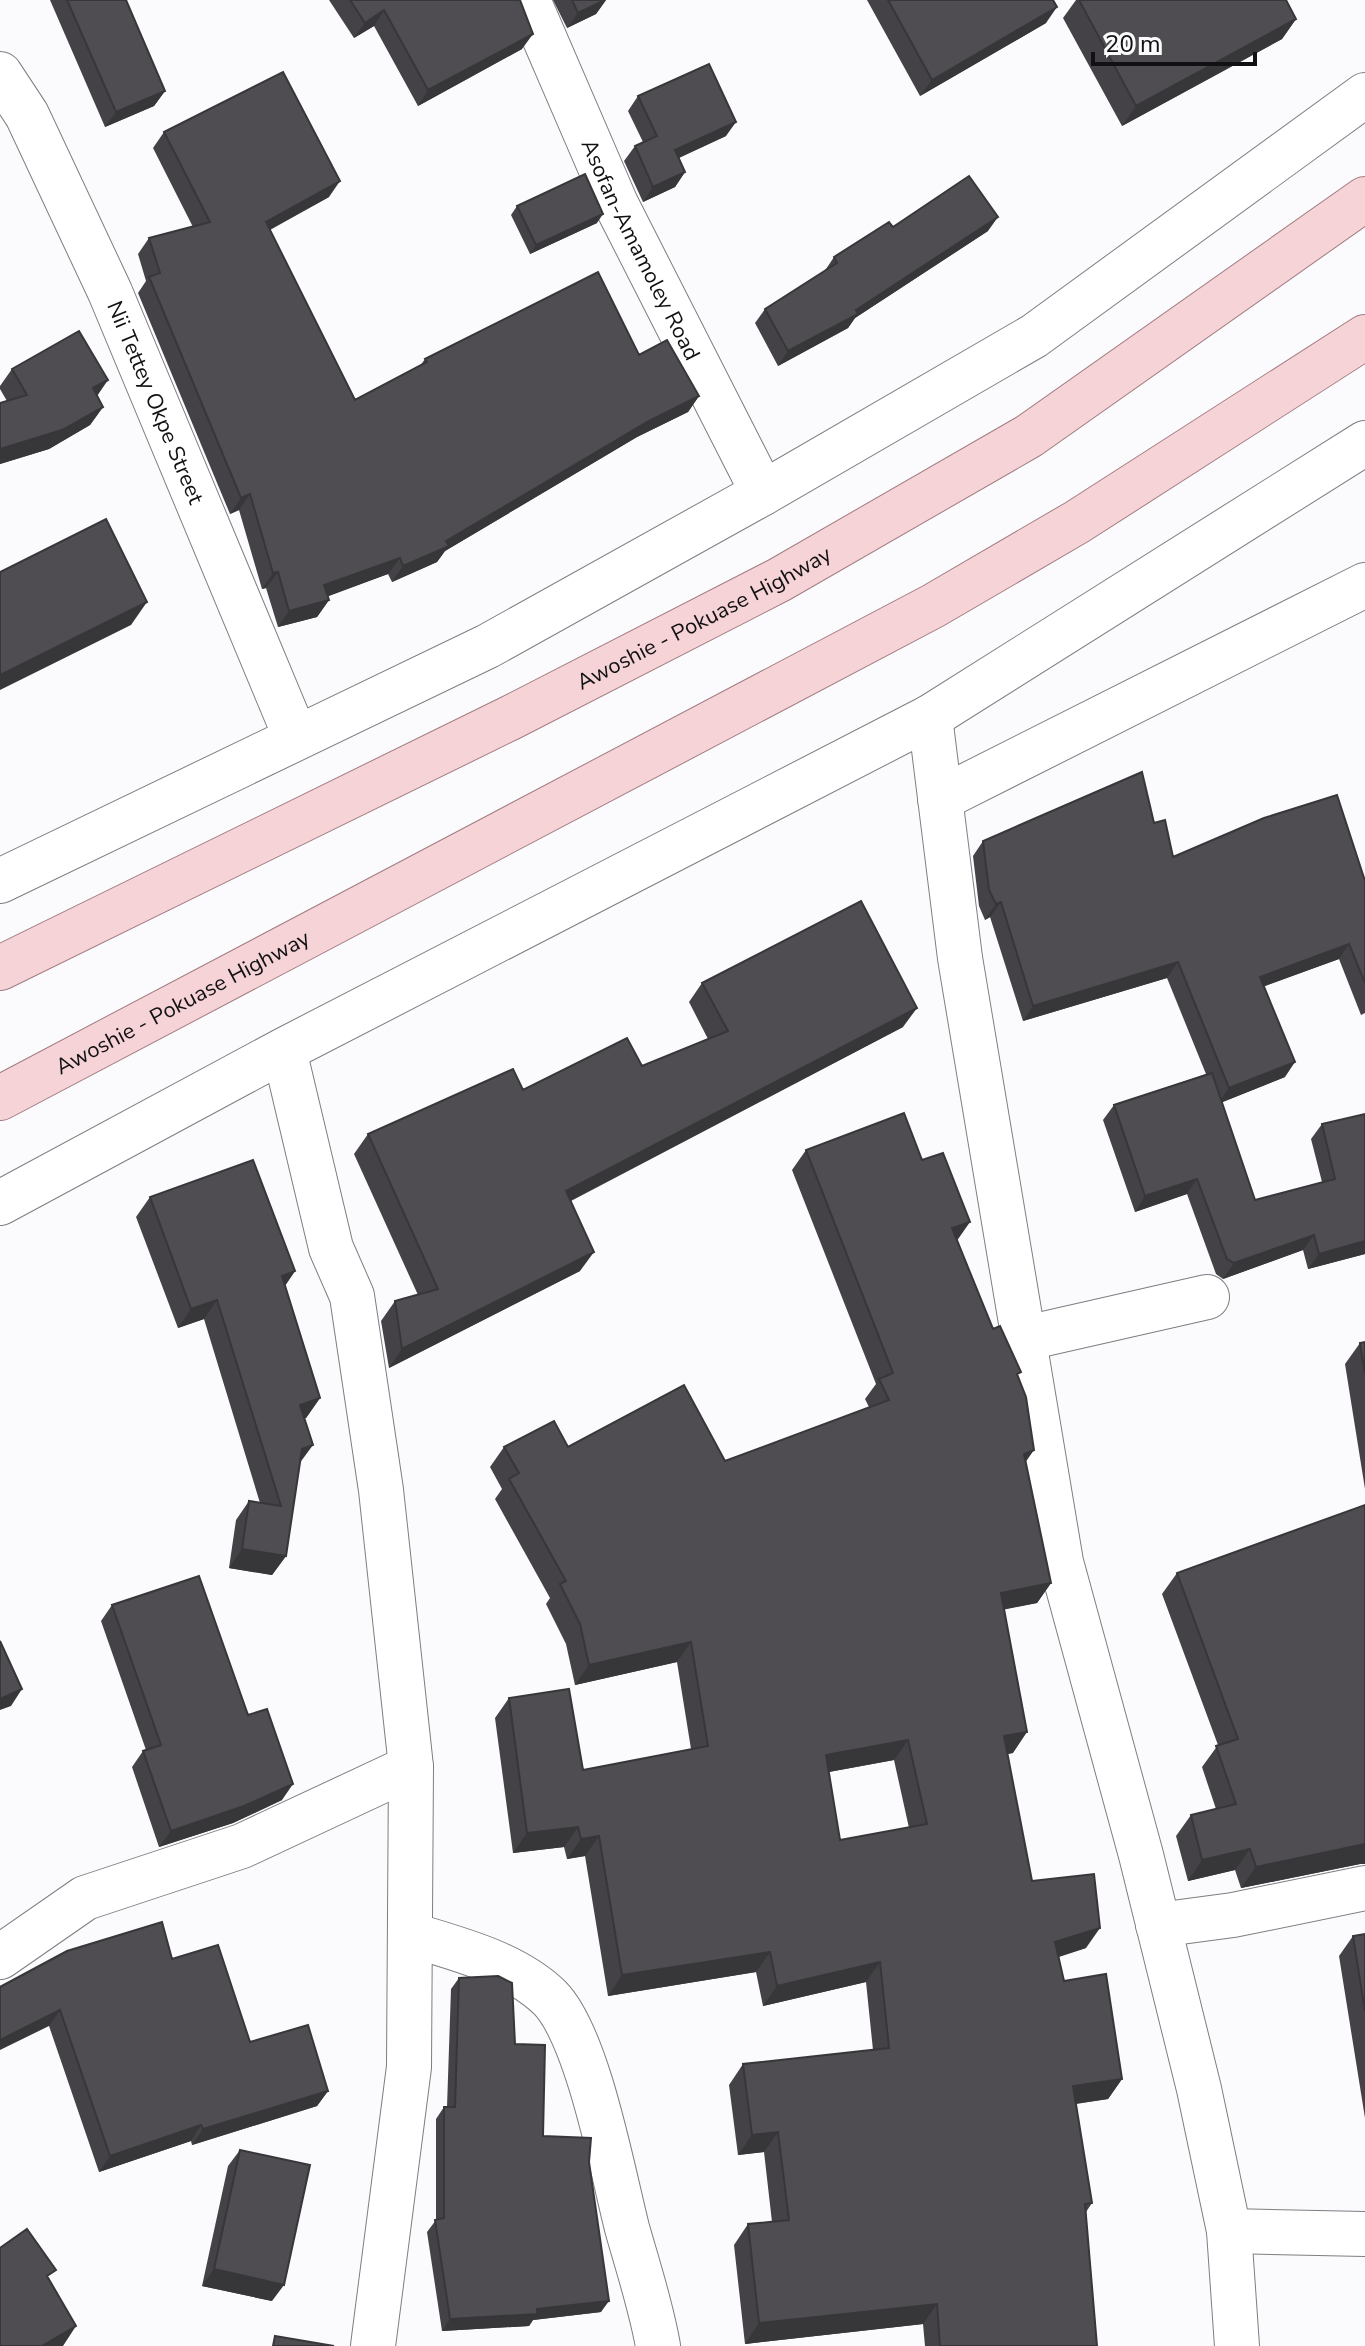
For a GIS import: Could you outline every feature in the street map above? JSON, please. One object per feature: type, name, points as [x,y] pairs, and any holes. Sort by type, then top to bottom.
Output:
[{"type":"main road","name":"Awoshie - Pokuase Highway","points":[[0,968],[510,718],[779,580],[1029,436],[1365,199]]},
{"type":"main road","name":"Awoshie - Pokuase Highway","points":[[0,1098],[933,606],[1077,522],[1365,337]]},
{"type":"street","name":"Asofan-Amamoley Road","points":[[528,0],[616,204],[763,493]]},
{"type":"street","name":"Nii Tettey Okpe Street","points":[[0,74],[27,115],[110,292],[296,738]]},
{"type":"street","points":[[0,881],[488,646],[763,493],[1034,336],[1365,95]]},
{"type":"street","points":[[0,1203],[284,1050],[930,717],[1365,443]]},
{"type":"street","points":[[940,799],[1365,585]]},
{"type":"street","points":[[930,717],[960,958],[1061,1562],[1199,2089],[1229,2231],[1237,2346]]},
{"type":"street","points":[[284,1050],[331,1248],[352,1296],[381,1490],[411,1767],[409,2067],[373,2346]]},
{"type":"street","points":[[1022,1339],[1207,1297]]},
{"type":"street","points":[[0,1957],[85,1898],[242,1846],[411,1767]]},
{"type":"street","points":[[1158,1925],[1233,1915],[1365,1888]]},
{"type":"street","points":[[412,1935],[475,1954],[512,1973],[550,1998],[569,2027],[585,2073],[658,2346]]},
{"type":"street","points":[[1229,2231],[1365,2234]]},
{"type":"building","points":[[67,0],[126,0],[165,91],[116,112]]},
{"type":"building","points":[[350,0],[520,0],[533,34],[428,90],[384,10],[365,23]]},
{"type":"building","points":[[572,0],[605,0],[578,13]]},
{"type":"building","points":[[888,0],[1053,0],[1057,7],[932,80]]},
{"type":"building","points":[[1079,0],[1286,0],[1296,19],[1136,106]]},
{"type":"building","points":[[709,64],[736,122],[675,150],[685,172],[653,187],[635,146],[657,136],[638,96]]},
{"type":"building","points":[[283,72],[340,181],[266,222],[355,400],[427,362],[425,359],[598,272],[639,355],[667,340],[699,396],[649,421],[446,541],[449,546],[403,566],[400,558],[324,585],[329,600],[289,611],[278,572],[273,573],[250,494],[241,498],[149,277],[160,273],[149,238],[210,222],[164,132]]},
{"type":"building","points":[[585,174],[603,214],[536,245],[517,206]]},
{"type":"building","points":[[969,176],[998,217],[856,310],[858,314],[788,351],[765,309],[837,263],[834,257],[889,222],[893,227]]},
{"type":"building","points":[[79,331],[108,380],[93,388],[103,407],[62,430],[0,449],[0,403],[27,395],[12,369]]},
{"type":"building","points":[[106,519],[147,602],[0,675],[0,572]]},
{"type":"building","points":[[1142,772],[1154,823],[1165,820],[1173,857],[1264,818],[1337,795],[1365,881],[1365,983],[1349,944],[1260,977],[1295,1062],[1229,1088],[1178,962],[1033,1006],[1001,902],[996,904],[989,890],[983,841]]},
{"type":"building","points":[[861,901],[917,1008],[566,1191],[594,1252],[402,1349],[395,1301],[438,1289],[368,1134],[513,1069],[523,1090],[627,1038],[642,1066],[728,1031],[702,983]]},
{"type":"building","points":[[1212,1073],[1255,1200],[1335,1179],[1322,1124],[1365,1114],[1365,1241],[1319,1254],[1314,1235],[1234,1263],[1227,1259],[1197,1179],[1145,1196],[1114,1105]]},
{"type":"building","points":[[904,1113],[922,1160],[943,1153],[970,1222],[952,1228],[993,1329],[1000,1326],[1021,1372],[1017,1374],[1026,1397],[1034,1450],[1024,1454],[1051,1583],[1001,1593],[1027,1732],[1004,1736],[1032,1881],[1094,1874],[1100,1928],[1055,1942],[1064,1981],[1106,1974],[1122,2079],[1073,2086],[1092,2203],[1085,2204],[1097,2346],[940,2346],[937,2304],[759,2323],[748,2224],[789,2220],[778,2132],[752,2135],[743,2064],[889,2048],[880,1962],[777,1986],[770,1952],[622,1975],[599,1836],[581,1839],[578,1827],[527,1833],[509,1698],[569,1689],[583,1770],[708,1746],[691,1642],[589,1665],[580,1624],[560,1584],[566,1581],[509,1479],[519,1473],[504,1447],[554,1421],[568,1447],[684,1385],[725,1461],[889,1400],[879,1379],[893,1373],[806,1150]],"holes":[[[908,1740],[927,1824],[840,1840],[826,1755]]]},
{"type":"building","points":[[253,1160],[295,1271],[282,1276],[320,1398],[300,1405],[313,1445],[302,1449],[286,1556],[242,1549],[249,1501],[281,1506],[217,1300],[191,1309],[150,1197]]},
{"type":"building","points":[[1365,1342],[1365,1374],[1360,1343]]},
{"type":"building","points":[[1365,1505],[1365,1844],[1256,1867],[1250,1849],[1202,1860],[1191,1815],[1236,1804],[1216,1746],[1238,1739],[1177,1573]]},
{"type":"building","points":[[199,1576],[248,1715],[267,1709],[293,1784],[244,1806],[171,1831],[143,1751],[161,1745],[112,1605]]},
{"type":"building","points":[[0,1641],[22,1689],[0,1699]]},
{"type":"building","points":[[162,1922],[172,1959],[218,1945],[250,2042],[308,2025],[328,2091],[203,2129],[201,2125],[110,2156],[60,2010],[0,2040],[0,1987],[67,1951]]},
{"type":"building","points":[[1365,1934],[1365,2011],[1353,1936]]},
{"type":"building","points":[[498,1976],[512,1983],[515,2044],[545,2045],[543,2136],[591,2138],[589,2162],[609,2301],[537,2309],[537,2314],[450,2319],[435,2220],[444,2218],[444,2107],[455,2107],[459,1978]]},
{"type":"building","points":[[240,2150],[310,2165],[284,2285],[214,2269]]},
{"type":"building","points":[[27,2229],[56,2270],[47,2276],[76,2326],[42,2346],[0,2346],[0,2248]]},
{"type":"building","points":[[275,2336],[334,2346],[273,2346]]}]
